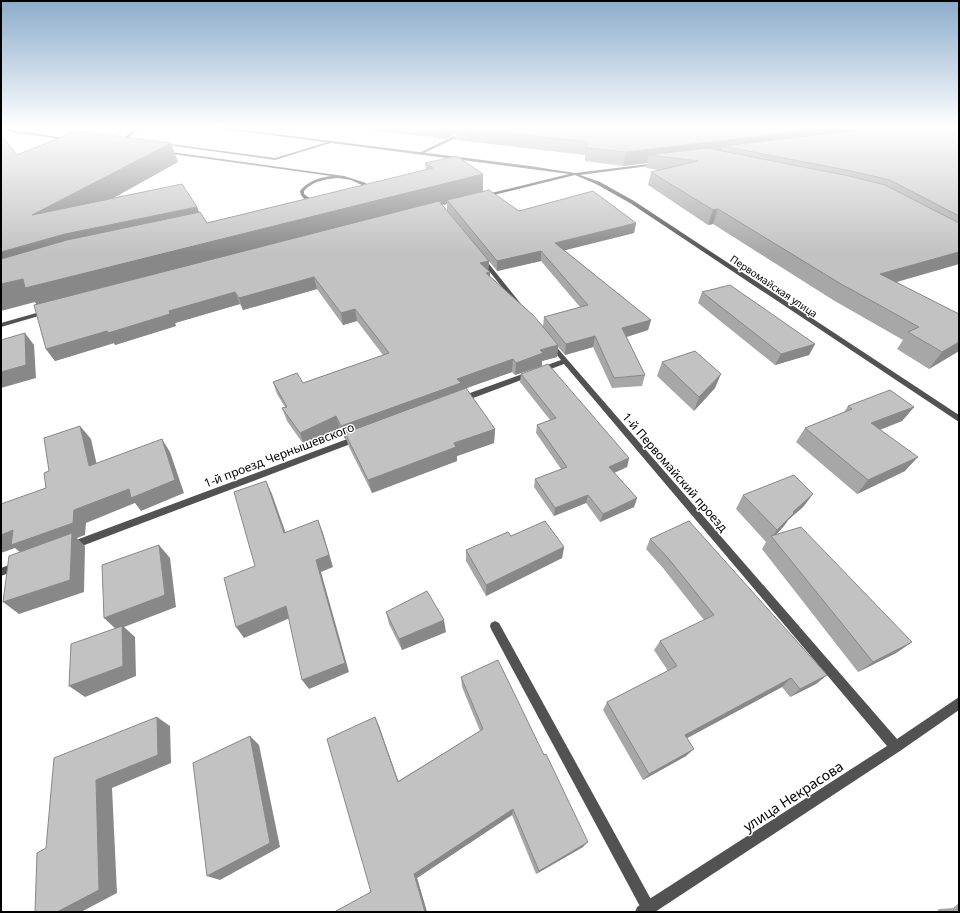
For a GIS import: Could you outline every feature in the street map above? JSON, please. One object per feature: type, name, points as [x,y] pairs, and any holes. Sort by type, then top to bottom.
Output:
[{"type":"street","points":[[282,169],[344,177],[357,180],[365,187],[359,195],[343,201],[312,208]]},
{"type":"street","points":[[535,169],[575,174]]},
{"type":"street","points":[[477,198],[575,174],[618,169]]},
{"type":"street","name":"Первомайская улица","points":[[575,174],[598,183],[632,202],[959,420]]},
{"type":"street","points":[[343,201],[326,203],[314,201],[304,196],[302,191],[309,184],[316,181],[344,177]]},
{"type":"street","points":[[475,251],[525,312]]},
{"type":"street","points":[[1,325],[55,310]]},
{"type":"street","name":"1-й Первомайский проезд","points":[[545,336],[896,748]]},
{"type":"street","points":[[453,403],[565,361]]},
{"type":"street","name":"1-й проезд Чернышевского","points":[[60,550],[364,436]]},
{"type":"street","points":[[1,572],[23,564]]},
{"type":"street","points":[[495,626],[645,910]]},
{"type":"street","name":"улица Некрасова","points":[[645,910],[896,748],[959,704]]},
{"type":"building","points":[[1,169],[122,169],[32,215],[182,184],[197,207],[65,234],[1,252]]},
{"type":"building","points":[[431,169],[475,169],[483,174],[25,288],[23,279],[1,284],[1,259],[67,240],[200,212],[207,223]]},
{"type":"building","points":[[665,169],[812,169],[885,185],[959,223],[959,252],[880,274],[959,314],[959,342],[942,352],[908,332],[919,327],[841,284],[718,209],[713,210],[651,172]]},
{"type":"building","points":[[839,169],[959,169],[959,216],[890,180]]},
{"type":"building","points":[[489,190],[519,211],[593,191],[636,223],[555,243],[651,320],[622,328],[645,375],[614,378],[595,336],[566,344],[544,317],[588,305],[541,251],[497,261],[447,200]]},
{"type":"building","points":[[439,201],[489,261],[480,263],[490,272],[486,273],[534,316],[558,345],[540,350],[543,353],[516,363],[513,359],[457,379],[461,383],[341,426],[336,416],[300,433],[282,408],[287,407],[273,382],[297,373],[303,383],[389,353],[355,309],[341,313],[314,277],[239,298],[235,292],[169,311],[170,314],[108,333],[107,331],[46,349],[34,305]]},
{"type":"building","points":[[730,285],[815,344],[781,354],[702,292]]},
{"type":"building","points":[[25,333],[26,365],[1,372],[1,340]]},
{"type":"building","points":[[695,351],[721,374],[699,397],[662,362]]},
{"type":"building","points":[[548,364],[629,458],[609,467],[637,498],[603,514],[588,495],[555,508],[535,479],[567,467],[537,425],[556,418],[521,374]]},
{"type":"building","points":[[466,388],[495,429],[454,443],[456,447],[368,480],[345,433]]},
{"type":"building","points":[[890,390],[914,407],[871,423],[918,457],[868,480],[805,428],[852,409],[848,406]]},
{"type":"building","points":[[80,426],[89,466],[162,439],[175,480],[131,498],[129,489],[74,510],[73,523],[11,545],[13,530],[1,535],[1,504],[46,488],[44,473],[49,471],[44,438]]},
{"type":"building","points":[[794,475],[813,494],[793,512],[794,513],[777,530],[743,495]]},
{"type":"building","points":[[266,481],[284,533],[318,520],[329,555],[316,560],[345,663],[302,680],[286,606],[236,627],[224,578],[255,566],[234,492]]},
{"type":"building","points":[[545,521],[564,547],[486,585],[466,550],[508,532],[511,536]]},
{"type":"building","points":[[689,521],[827,675],[800,689],[791,678],[685,735],[694,749],[649,774],[607,702],[677,666],[660,641],[714,615],[668,558],[650,539]]},
{"type":"building","points":[[801,527],[912,642],[873,662],[771,536]]},
{"type":"building","points":[[72,533],[70,580],[3,602],[9,556]]},
{"type":"building","points":[[159,545],[165,595],[104,618],[102,565]]},
{"type":"building","points":[[427,591],[444,620],[399,639],[386,612]]},
{"type":"building","points":[[122,626],[123,666],[69,686],[71,644]]},
{"type":"building","points":[[498,660],[544,755],[546,754],[588,842],[539,871],[513,809],[414,874],[425,912],[336,912],[371,892],[327,739],[375,717],[398,782],[483,729],[461,677]]},
{"type":"building","points":[[157,717],[158,755],[96,780],[99,890],[57,912],[35,912],[37,853],[46,848],[54,758]]},
{"type":"building","points":[[250,736],[270,843],[207,876],[193,763]]}]
